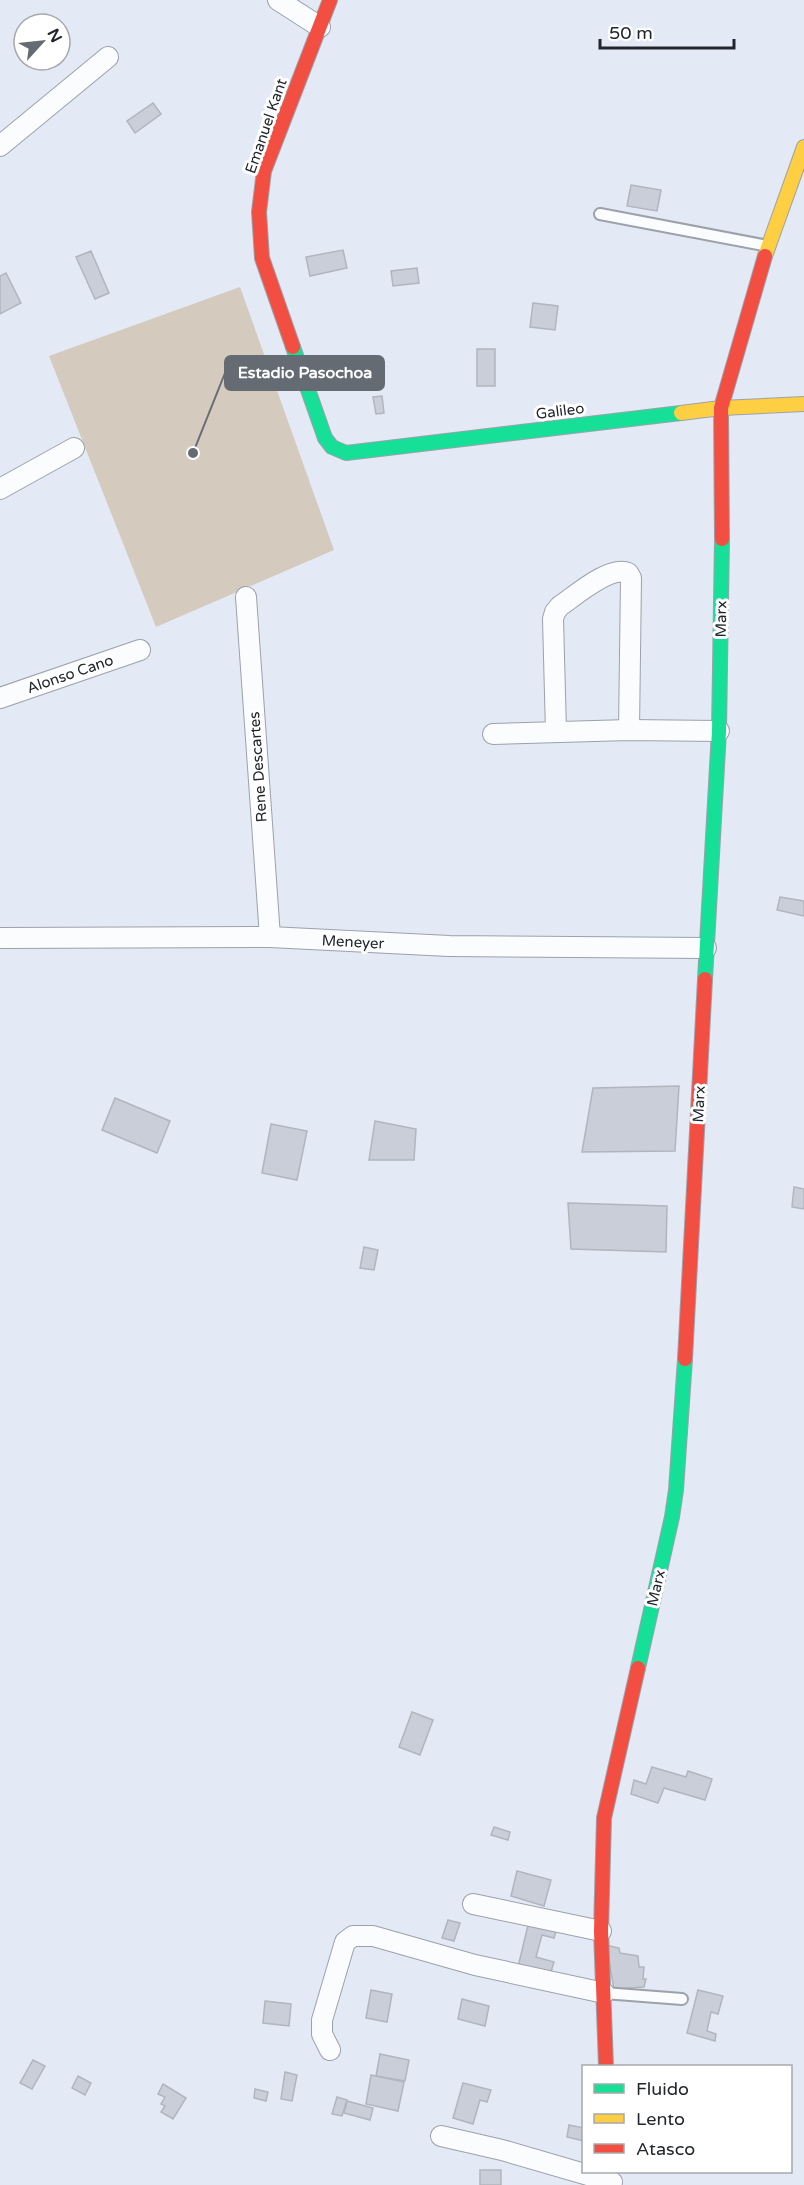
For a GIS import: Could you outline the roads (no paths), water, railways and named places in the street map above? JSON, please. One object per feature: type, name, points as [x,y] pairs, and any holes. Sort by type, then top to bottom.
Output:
[{"type":"street","points":[[278,0],[320,27]]},
{"type":"street","name":"Emanuel Kant","points":[[325,438],[262,258],[259,212],[264,171],[330,0]]},
{"type":"street","points":[[0,146],[108,57]]},
{"type":"street","name":"Marx","points":[[606,2065],[601,1931],[604,1818],[676,1490],[692,1271],[706,948],[719,731],[722,554],[721,408],[768,246],[804,147]]},
{"type":"street","name":"Galileo","points":[[325,438],[332,447],[346,453],[721,408],[804,404]]},
{"type":"street","points":[[0,489],[74,448]]},
{"type":"street","points":[[556,732],[553,619],[555,612],[560,606],[607,574],[617,571],[628,573],[631,578],[629,730]]},
{"type":"street","name":"Rene Descartes","points":[[246,597],[270,937]]},
{"type":"street","name":"Alonso Cano","points":[[0,698],[140,650]]},
{"type":"street","points":[[493,734],[629,730],[719,731]]},
{"type":"street","name":"Meneyer","points":[[0,938],[270,937],[449,946],[706,948]]},
{"type":"street","points":[[473,1904],[601,1931]]},
{"type":"street","points":[[330,2050],[322,2034],[322,2020],[345,1942],[353,1936],[373,1936],[475,1965],[603,1993]]},
{"type":"street","points":[[441,2136],[582,2172]]},
{"type":"street","points":[[586,2173],[612,2180]]},
{"type":"lane","points":[[600,214],[768,246]]},
{"type":"lane","points":[[603,1993],[682,1999]]},
{"type":"place","name":"Estadio Pasochoa","points":[[193,453]]}]
